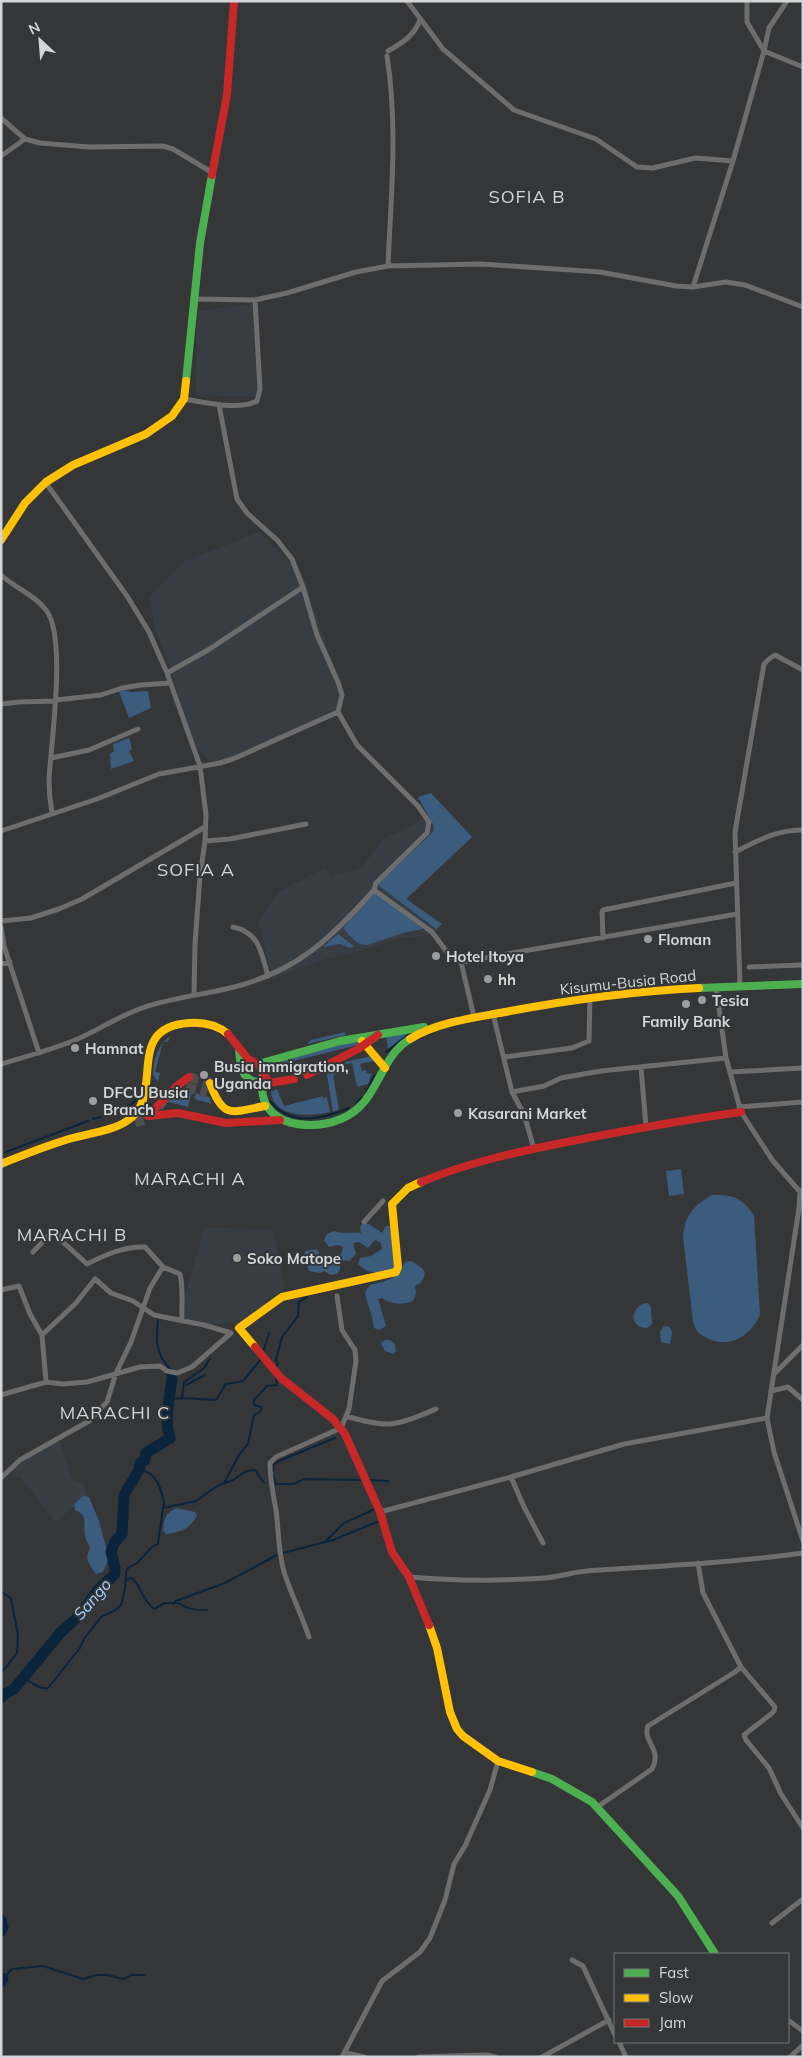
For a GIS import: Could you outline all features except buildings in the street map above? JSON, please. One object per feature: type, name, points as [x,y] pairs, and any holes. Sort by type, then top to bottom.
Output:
[{"type":"main road","points":[[1,540],[30,497],[46,483],[74,465],[151,432],[172,416],[184,399],[192,300],[200,243],[227,95],[234,1]]},
{"type":"main road","name":"Kisumu-Busia Road","points":[[265,1106],[280,1120],[305,1126],[342,1119],[366,1103],[386,1068],[392,1053],[402,1044],[416,1035],[474,1017],[590,997],[716,987],[803,984]]},
{"type":"main road","points":[[1,1164],[62,1140],[131,1122],[144,1100],[149,1052],[152,1042],[166,1029],[174,1025],[189,1022],[207,1024],[224,1031],[247,1059],[258,1064],[263,1073],[265,1083],[261,1094],[265,1106],[231,1112],[222,1108],[210,1083]]},
{"type":"main road","points":[[258,1064],[300,1051],[358,1037],[448,1024]]},
{"type":"main road","points":[[307,1075],[366,1044],[381,1033]]},
{"type":"main road","points":[[358,1037],[386,1068]]},
{"type":"main road","points":[[238,1048],[242,1072],[248,1081],[265,1083],[294,1078]]},
{"type":"main road","points":[[189,1077],[146,1118],[178,1112],[226,1123],[280,1120]]},
{"type":"main road","points":[[207,1093],[216,1097]]},
{"type":"main road","points":[[714,1953],[678,1896],[592,1802],[552,1779],[498,1761],[463,1736],[453,1720],[438,1648],[408,1576],[392,1552],[380,1512],[341,1428],[325,1412],[281,1378],[239,1328],[282,1297],[394,1274],[398,1268],[392,1204],[397,1194],[407,1187],[436,1174],[534,1149],[740,1109]]},
{"type":"street","points":[[407,1],[443,49],[514,110],[596,139],[637,167],[653,168],[695,158],[732,161]]},
{"type":"street","points":[[747,1],[747,22],[764,51],[803,67]]},
{"type":"street","points":[[692,287],[732,161],[769,28],[787,1]]},
{"type":"street","points":[[388,266],[393,184],[391,86],[388,54],[416,31],[420,20]]},
{"type":"street","points":[[416,31],[428,31]]},
{"type":"street","points":[[1,118],[25,139],[40,143],[89,147],[163,146],[173,149],[212,173]]},
{"type":"street","points":[[1,156],[25,139]]},
{"type":"street","points":[[192,300],[255,300],[286,293],[356,272],[388,266],[499,265],[600,272],[676,286],[692,287],[726,282],[745,285],[803,307]]},
{"type":"street","points":[[184,399],[219,405],[252,404],[256,401],[260,395],[255,300]]},
{"type":"street","points":[[1,1064],[74,1040],[132,1011],[153,1004],[233,988],[268,976],[305,956],[335,934],[374,890],[376,884],[427,833],[429,822],[418,806],[357,745],[338,712],[342,695],[340,688],[317,635],[303,588],[286,550],[247,514],[238,499],[219,405]]},
{"type":"street","points":[[46,483],[132,603],[148,632],[170,683],[200,766],[206,800],[206,840],[200,876],[195,944],[194,995]]},
{"type":"street","points":[[1,575],[42,604],[50,615],[56,645],[56,701],[49,796],[52,813]]},
{"type":"street","points":[[166,673],[208,650],[303,588]]},
{"type":"street","points":[[740,986],[735,832],[764,664],[774,656],[803,670]]},
{"type":"street","points":[[1,704],[56,701],[100,695],[122,688],[141,685],[170,683]]},
{"type":"street","points":[[1,831],[97,799],[159,774],[234,759],[338,712]]},
{"type":"street","points":[[51,758],[90,750],[138,729]]},
{"type":"street","points":[[206,840],[230,839],[306,824]]},
{"type":"street","points":[[1,921],[31,918],[82,899],[205,828]]},
{"type":"street","points":[[735,852],[785,830],[803,830]]},
{"type":"street","points":[[603,938],[602,912],[606,909],[736,883]]},
{"type":"street","points":[[374,890],[432,932],[450,956],[461,962],[737,914]]},
{"type":"street","points":[[233,926],[246,930],[256,940],[268,976]]},
{"type":"street","points":[[1,927],[4,946],[39,1053]]},
{"type":"street","points":[[1,953],[4,946]]},
{"type":"street","points":[[1,964],[10,962]]},
{"type":"street","points":[[461,962],[474,1017]]},
{"type":"street","points":[[749,967],[803,966]]},
{"type":"street","points":[[716,987],[726,1058],[740,1109],[773,1161],[802,1192],[767,1418],[774,1452],[803,1540]]},
{"type":"street","points":[[504,1057],[572,1048],[589,1040],[590,997]]},
{"type":"street","points":[[493,1014],[512,1092],[524,1114],[534,1149]]},
{"type":"street","points":[[512,1092],[544,1086],[561,1078],[726,1058]]},
{"type":"street","points":[[642,1067],[646,1126]]},
{"type":"street","points":[[730,1072],[803,1068]]},
{"type":"street","points":[[740,1109],[803,1102]]},
{"type":"street","points":[[364,1222],[383,1201]]},
{"type":"street","points":[[33,1252],[52,1232],[57,1233],[63,1242],[87,1264],[113,1251],[145,1247],[163,1267],[180,1274],[184,1290],[181,1303],[182,1322]]},
{"type":"street","points":[[1,1478],[20,1460],[94,1417],[107,1402],[116,1373],[131,1342],[150,1288],[163,1267]]},
{"type":"street","points":[[42,1335],[76,1303],[95,1280],[111,1293],[133,1301],[154,1316],[204,1325],[231,1333]]},
{"type":"street","points":[[1,1290],[19,1286],[30,1314],[42,1335],[46,1382]]},
{"type":"street","points":[[309,1637],[285,1575],[281,1558],[277,1540],[276,1509],[270,1483],[270,1463],[276,1457],[341,1428],[346,1416],[356,1361],[354,1350],[342,1330],[337,1296]]},
{"type":"street","points":[[1,1395],[46,1382],[63,1384],[88,1382],[116,1373],[153,1366],[160,1366],[167,1371],[177,1373],[192,1367],[239,1328]]},
{"type":"street","points":[[773,1375],[803,1345]]},
{"type":"street","points":[[771,1391],[788,1387],[803,1400]]},
{"type":"street","points":[[346,1416],[380,1425],[402,1423],[436,1409]]},
{"type":"street","points":[[380,1512],[624,1444],[767,1418]]},
{"type":"street","points":[[511,1477],[543,1543]]},
{"type":"street","points":[[408,1576],[453,1580],[547,1578],[584,1571],[803,1553]]},
{"type":"street","points":[[698,1563],[703,1593],[741,1667],[775,1708],[771,1714],[744,1735],[769,1768],[781,1794],[803,1828]]},
{"type":"street","points":[[596,1808],[652,1769],[657,1761],[656,1753],[648,1736],[648,1726],[741,1667]]},
{"type":"street","points":[[342,2057],[382,1981],[420,1952],[430,1938],[445,1900],[454,1864],[490,1790],[498,1761]]},
{"type":"street","points":[[772,1923],[803,1899]]},
{"type":"street","points":[[572,1960],[583,1966],[614,2032]]},
{"type":"street","points":[[542,2057],[609,2020]]},
{"type":"street","points":[[789,2021],[803,2031]]},
{"type":"street","points":[[619,2043],[626,2057]]},
{"type":"street","points":[[790,2057],[803,2045]]},
{"type":"street","points":[[347,2053],[364,2057]]},
{"type":"street","points":[[418,2057],[487,2055],[495,2057]]},
{"type":"shaded area","points":[[256,304],[262,397],[196,395],[197,311]]},
{"type":"shaded area","points":[[259,532],[302,574],[332,662],[341,710],[291,735],[217,767],[188,738],[173,674],[155,630],[149,597],[185,561]]},
{"type":"shaded area","points":[[118,689],[132,692],[148,691],[151,708],[129,718]]},
{"type":"shaded area","points":[[129,738],[132,749],[129,751],[134,761],[111,769],[110,753],[114,752],[113,744]]},
{"type":"shaded area","points":[[431,793],[472,837],[406,899],[442,924],[436,929],[379,886],[379,883],[433,832],[434,826],[418,797]]},
{"type":"shaded area","points":[[445,809],[473,837],[407,899],[443,925],[432,935],[401,938],[361,951],[329,958],[273,980],[258,922],[280,891],[325,868],[331,877],[362,867],[383,839]]},
{"type":"shaded area","points":[[374,892],[422,929],[367,945],[357,942],[343,928]]},
{"type":"shaded area","points":[[338,934],[354,946],[350,948],[340,944],[323,947]]},
{"type":"shaded area","points":[[345,1032],[346,1035],[307,1044],[311,1040]]},
{"type":"shaded area","points":[[411,1032],[388,1049],[386,1036]]},
{"type":"shaded area","points":[[357,1040],[358,1045],[273,1066],[271,1064],[271,1062]]},
{"type":"shaded area","points":[[163,1043],[155,1072],[160,1073],[158,1082],[153,1075],[153,1069],[155,1058]]},
{"type":"shaded area","points":[[371,1056],[374,1061],[360,1064],[362,1071],[366,1070],[367,1073],[372,1074],[368,1084],[357,1087],[352,1063],[346,1064],[345,1062]]},
{"type":"shaded area","points":[[337,1062],[339,1073],[333,1075],[339,1109],[333,1112],[326,1069]]},
{"type":"shaded area","points":[[277,1089],[284,1106],[323,1096],[323,1098],[327,1097],[330,1112],[304,1115],[286,1111],[273,1101],[271,1092]]},
{"type":"shaded area","points":[[188,1091],[192,1092],[188,1107],[168,1102],[162,1110],[159,1107],[176,1092],[186,1095]]},
{"type":"shaded area","points":[[196,1093],[209,1097],[212,1104],[194,1099]]},
{"type":"shaded area","points":[[681,1169],[684,1194],[669,1196],[666,1171]]},
{"type":"shaded area","points":[[712,1195],[736,1198],[745,1204],[754,1215],[760,1314],[757,1322],[746,1334],[731,1341],[723,1342],[715,1341],[700,1334],[693,1321],[683,1237],[688,1217],[695,1207]]},
{"type":"shaded area","points":[[363,1223],[369,1224],[382,1233],[386,1226],[391,1226],[395,1266],[393,1272],[387,1275],[367,1271],[358,1264],[360,1258],[371,1256],[382,1249],[381,1243],[375,1240],[368,1248],[359,1242],[353,1243],[356,1254],[349,1261],[344,1260],[340,1263],[340,1270],[337,1274],[331,1275],[324,1271],[320,1273],[309,1271],[304,1257],[305,1251],[317,1249],[322,1259],[341,1254],[343,1247],[338,1245],[329,1247],[324,1240],[327,1234],[334,1231],[361,1233],[360,1227]]},
{"type":"shaded area","name":"Soko Matope","points":[[204,1228],[273,1229],[285,1288],[242,1322],[211,1325],[180,1316]]},
{"type":"shaded area","points":[[412,1261],[423,1269],[425,1274],[421,1283],[415,1286],[416,1293],[413,1301],[397,1304],[382,1298],[378,1299],[386,1326],[379,1330],[374,1328],[365,1292],[370,1285],[395,1276],[405,1262]]},
{"type":"shaded area","points":[[648,1303],[651,1308],[652,1324],[647,1328],[638,1326],[633,1317],[635,1311],[638,1307]]},
{"type":"shaded area","points":[[664,1326],[670,1327],[672,1333],[670,1344],[661,1342],[660,1332]]},
{"type":"shaded area","points":[[385,1340],[390,1340],[395,1344],[396,1351],[393,1354],[385,1351],[381,1343]]},
{"type":"shaded area","points":[[60,1441],[72,1480],[83,1483],[87,1496],[55,1522],[20,1476],[17,1478],[12,1470],[32,1454]]},
{"type":"shaded area","points":[[83,1496],[89,1497],[99,1521],[108,1554],[108,1560],[103,1572],[96,1574],[87,1559],[90,1548],[85,1536],[84,1520],[82,1514],[75,1510],[74,1504]]},
{"type":"shaded area","points":[[176,1508],[195,1512],[197,1516],[184,1529],[166,1534],[163,1530],[165,1520],[169,1512]]},
{"type":"waterway","points":[[386,1052],[409,1034]]},
{"type":"waterway","points":[[366,1093],[374,1076]]},
{"type":"waterway","points":[[105,1115],[132,1104],[138,1097]]},
{"type":"waterway","points":[[357,1102],[363,1097]]},
{"type":"waterway","points":[[270,1101],[278,1109],[297,1118],[329,1115],[349,1108]]},
{"type":"waterway","points":[[93,1119],[100,1117]]},
{"type":"waterway","points":[[6,1152],[88,1121]]},
{"type":"waterway","points":[[276,1367],[282,1337],[298,1316],[299,1302],[307,1297]]},
{"type":"waterway","name":"Sango","points":[[158,1320],[159,1353],[171,1370]]},
{"type":"waterway","points":[[263,1352],[269,1333]]},
{"type":"waterway","points":[[168,1399],[182,1398],[184,1382],[204,1368],[210,1359]]},
{"type":"waterway","points":[[182,1398],[216,1400],[226,1384],[243,1381],[261,1359]]},
{"type":"waterway","name":"Sango","points":[[1,1698],[14,1689],[60,1633],[80,1615],[98,1590],[115,1574],[111,1552],[114,1543],[122,1534],[124,1495],[139,1470],[140,1463],[145,1460],[146,1453],[170,1438],[167,1414],[172,1375]]},
{"type":"waterway","points":[[186,1385],[205,1375]]},
{"type":"waterway","points":[[224,1483],[239,1455],[248,1444],[254,1415],[261,1411],[261,1407],[254,1405],[254,1400],[267,1386],[277,1385],[276,1378]]},
{"type":"waterway","points":[[273,1471],[273,1465],[279,1461],[335,1438]]},
{"type":"waterway","points":[[24,1677],[38,1687],[48,1688],[80,1648],[84,1639],[102,1616],[114,1611],[121,1605],[128,1568],[137,1563],[153,1546],[158,1544],[164,1502],[163,1497],[154,1477],[150,1473],[139,1470]]},
{"type":"waterway","points":[[163,1508],[196,1501],[217,1486],[233,1480],[246,1471],[255,1470],[264,1483]]},
{"type":"waterway","points":[[273,1475],[276,1484],[294,1484],[304,1479],[363,1480]]},
{"type":"waterway","points":[[368,1480],[388,1481]]},
{"type":"waterway","points":[[326,1541],[344,1523],[373,1510]]},
{"type":"waterway","points":[[283,1553],[333,1540],[377,1522]]},
{"type":"waterway","points":[[173,1604],[176,1601],[225,1583],[277,1555]]},
{"type":"waterway","points":[[126,1580],[132,1578],[154,1609],[165,1603],[179,1603],[196,1610],[207,1610]]},
{"type":"waterway","points":[[1,1591],[11,1599],[18,1635],[17,1653],[1,1673]]},
{"type":"waterway","name":"Sango","points":[[1,1688],[3,1695]]},
{"type":"waterway","name":"Sango","points":[[1,1920],[3,1927],[1,1931]]},
{"type":"waterway","points":[[3,1979],[12,1969],[43,1966],[83,1979],[97,1975],[108,1975],[123,1979],[132,1975],[145,1975]]},
{"type":"waterway","name":"Sango","points":[[1,1978],[3,1979],[1,1982]]},
{"type":"tunnel","points":[[189,1077],[210,1083]]},
{"type":"tunnel","points":[[186,1087],[207,1093]]},
{"type":"tunnel","points":[[135,1122],[144,1120]]},
{"type":"traffic: fast","points":[[186,381],[200,243],[212,175]]},
{"type":"traffic: fast","points":[[699,988],[803,984]]},
{"type":"traffic: fast","points":[[258,1064],[340,1041],[424,1027]]},
{"type":"traffic: fast","points":[[263,1073],[263,1096],[270,1111],[275,1115],[287,1122],[297,1124],[315,1125],[330,1123],[354,1112],[364,1103],[391,1058],[410,1039]]},
{"type":"traffic: fast","points":[[239,1049],[244,1074],[252,1081],[267,1083]]},
{"type":"traffic: fast","points":[[532,1772],[552,1779],[592,1802],[678,1896],[714,1953]]},
{"type":"traffic: slow","points":[[1,540],[25,503],[46,482],[73,465],[146,434],[172,416],[184,399],[186,381]]},
{"type":"traffic: slow","points":[[410,1039],[432,1028],[481,1016],[577,1000],[699,988]]},
{"type":"traffic: slow","points":[[1,1164],[76,1137],[106,1130],[127,1121],[138,1110],[144,1096],[150,1049],[157,1036],[169,1027],[199,1023],[215,1026],[228,1034]]},
{"type":"traffic: slow","points":[[362,1041],[385,1068]]},
{"type":"traffic: slow","points":[[210,1083],[219,1103],[230,1111],[265,1106]]},
{"type":"traffic: slow","points":[[255,1347],[239,1328],[282,1297],[396,1272],[398,1267],[392,1204],[408,1188],[421,1182]]},
{"type":"traffic: slow","points":[[429,1625],[437,1648],[450,1712],[457,1729],[463,1736],[498,1761],[532,1772]]},
{"type":"traffic: jam","points":[[212,175],[227,95],[234,1]]},
{"type":"traffic: jam","points":[[228,1034],[248,1059],[259,1065],[269,1083],[294,1079]]},
{"type":"traffic: jam","points":[[307,1075],[358,1049],[378,1035]]},
{"type":"traffic: jam","points":[[148,1116],[177,1086],[189,1077]]},
{"type":"traffic: jam","points":[[421,1182],[476,1163],[534,1149],[635,1129],[741,1112]]},
{"type":"traffic: jam","points":[[149,1116],[178,1113],[226,1123],[280,1120]]},
{"type":"traffic: jam","points":[[255,1347],[281,1378],[333,1419],[345,1434],[380,1512],[392,1552],[409,1577],[429,1625]]},
{"type":"place","name":"Floman","points":[[648,939]]},
{"type":"place","name":"Hotel Itoya","points":[[436,956]]},
{"type":"place","name":"hh","points":[[488,979]]},
{"type":"place","name":"Tesia","points":[[702,1000]]},
{"type":"place","name":"Family Bank","points":[[686,1004]]},
{"type":"place","name":"Hamnat","points":[[75,1048]]},
{"type":"place","name":"Busia immigration, Uganda","points":[[204,1075]]},
{"type":"place","name":"DFCU Busia Branch","points":[[93,1101]]},
{"type":"place","name":"Kasarani Market","points":[[458,1113]]},
{"type":"place","name":"Soko Matope","points":[[237,1258]]},
{"type":"district","name":"SOFIA B","points":[[527,196]]},
{"type":"district","name":"SOFIA A","points":[[196,869]]},
{"type":"district","name":"MARACHI A","points":[[190,1178]]},
{"type":"district","name":"MARACHI B","points":[[72,1234]]},
{"type":"district","name":"MARACHI C","points":[[115,1412]]}]
